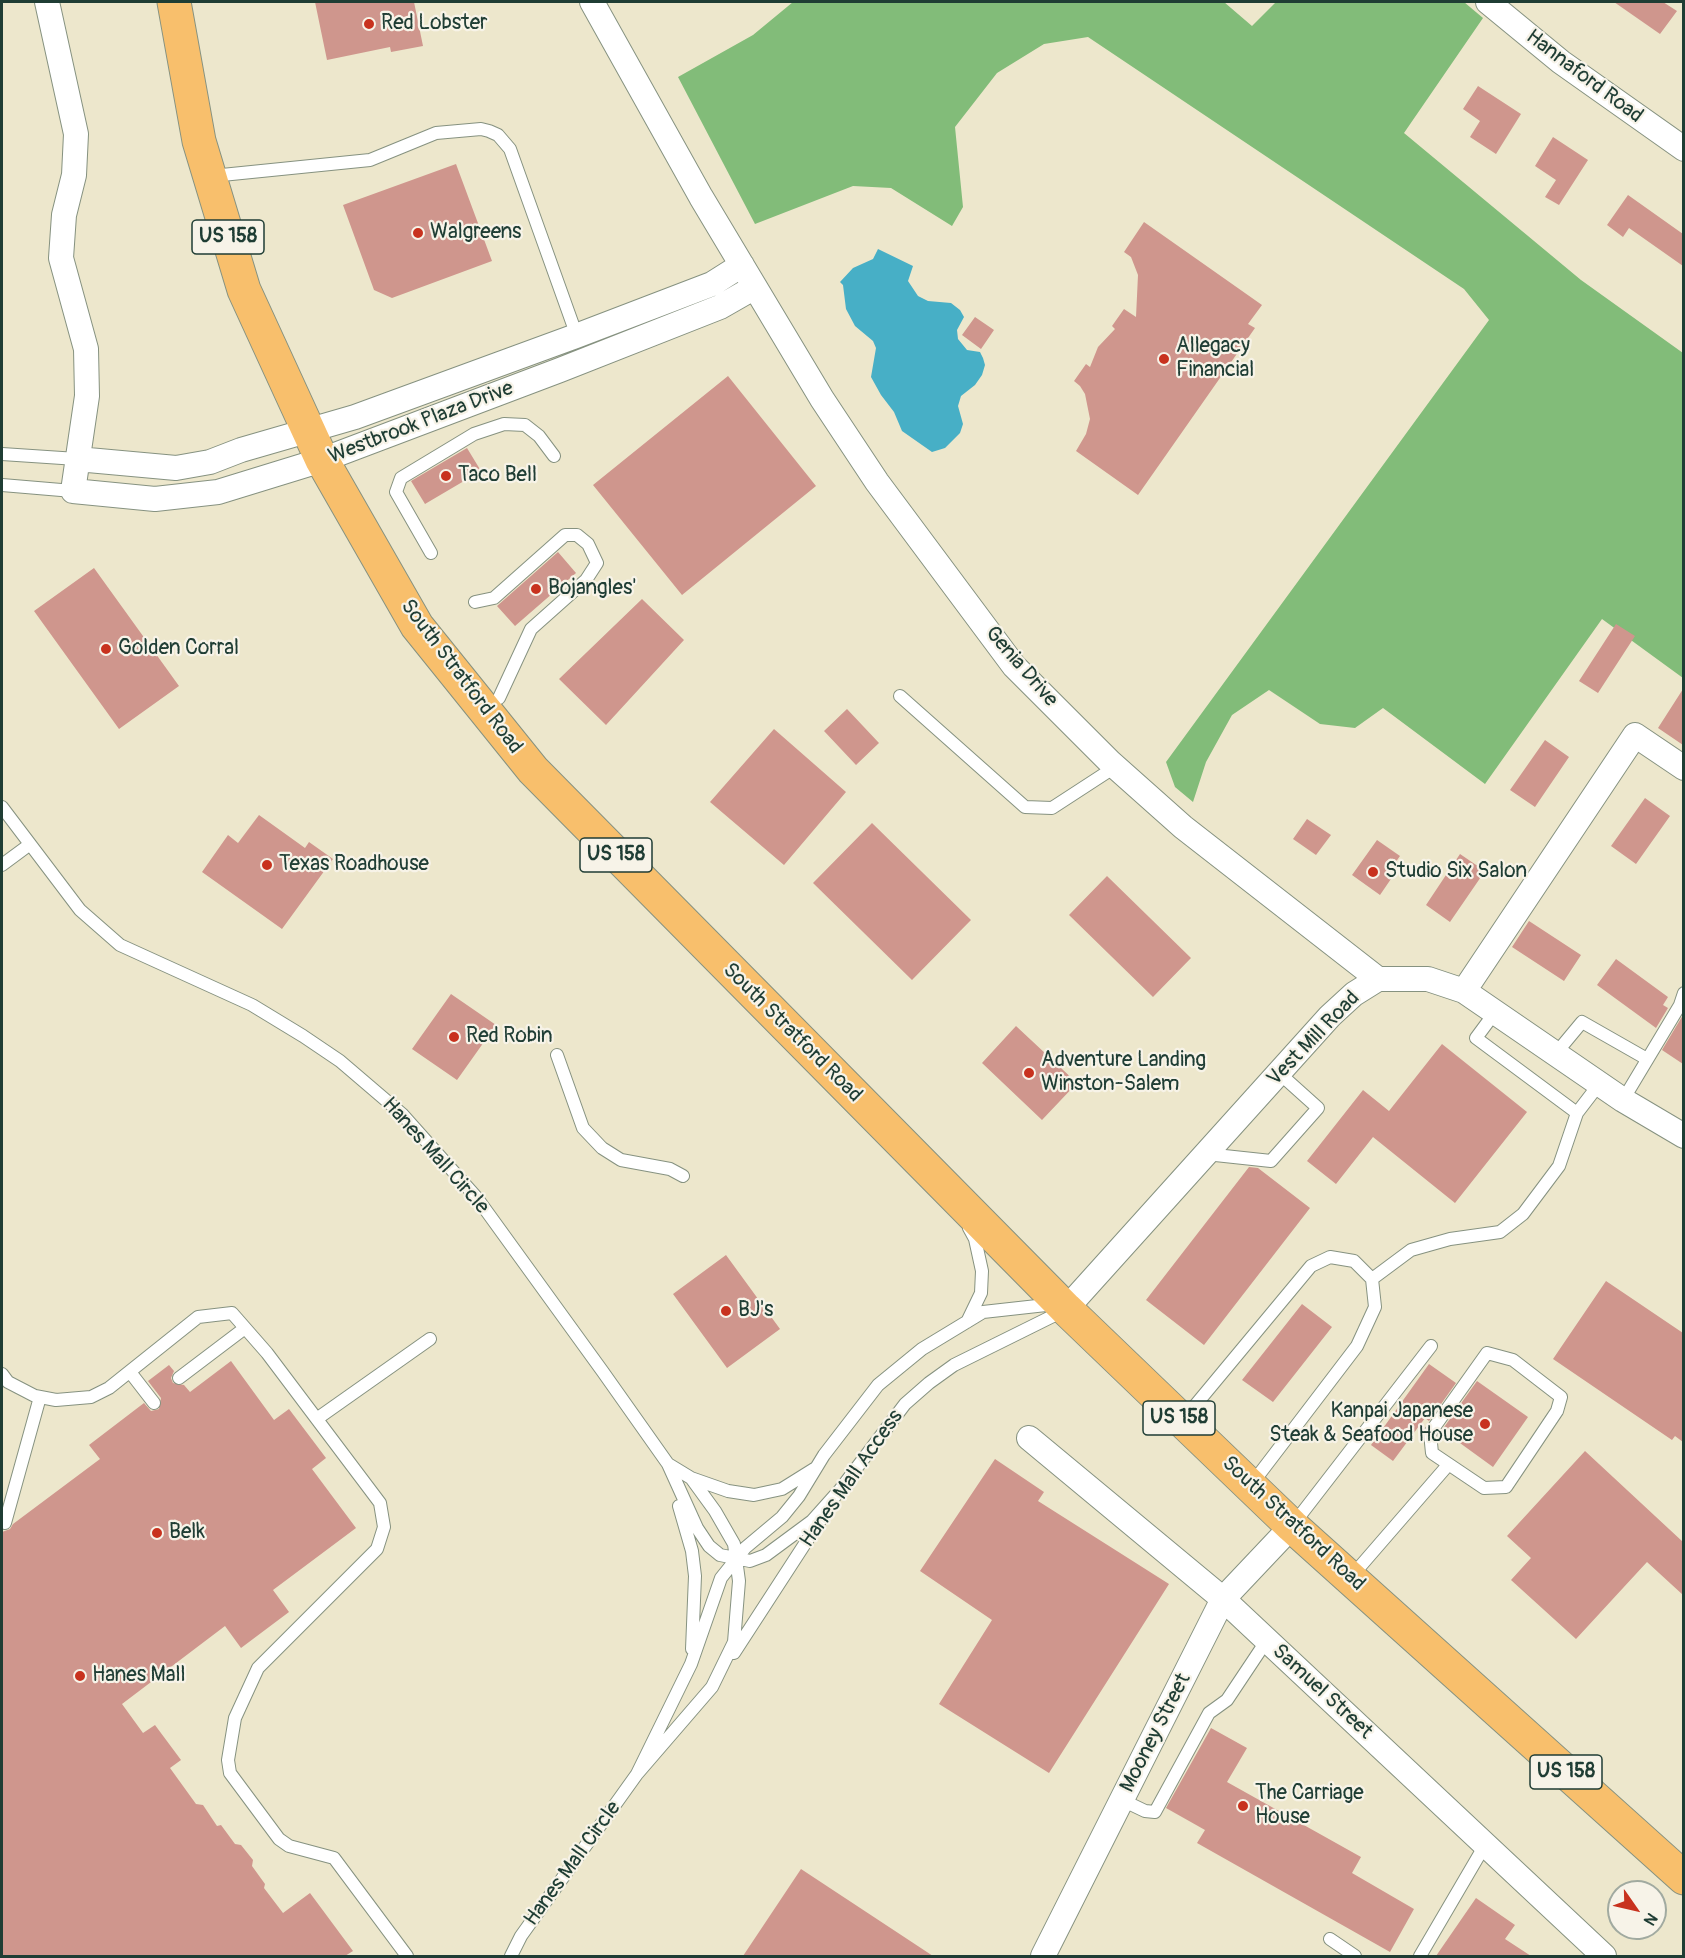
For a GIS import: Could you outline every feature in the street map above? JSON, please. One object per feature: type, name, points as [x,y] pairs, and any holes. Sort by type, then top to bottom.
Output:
[{"type":"main road","name":"South Stratford Road","points":[[174,2],[199,141],[244,290],[307,431],[417,626],[533,770],[953,1197],[1029,1269],[1066,1310],[1292,1526],[1683,1878]]},
{"type":"street","points":[[46,2],[76,134],[74,175],[64,215],[61,258],[86,349],[87,396],[73,491]]},
{"type":"street","points":[[592,2],[749,277]]},
{"type":"street","name":"Hannaford Road","points":[[1488,2],[1561,62],[1683,148]]},
{"type":"street","name":"Westbrook Plaza Drive","points":[[77,459],[176,468],[210,462],[241,450],[355,417],[712,284],[749,277]]},
{"type":"street","name":"Westbrook Plaza Drive","points":[[73,491],[155,499],[195,496],[322,460],[720,307],[749,277]]},
{"type":"street","name":"Genia Drive","points":[[749,277],[822,399],[877,482],[1014,666],[1115,767],[1183,827],[1378,979]]},
{"type":"street","points":[[1464,991],[1635,735],[1683,768]]},
{"type":"street","name":"Vest Mill Road","points":[[1066,1310],[1330,1016],[1354,994],[1378,979],[1428,979],[1464,991],[1557,1052],[1623,1100],[1683,1136]]},
{"type":"street","name":"Samuel Street","points":[[1029,1438],[1223,1599],[1604,1956]]},
{"type":"street","name":"Mooney Street","points":[[1043,1956],[1223,1599],[1292,1526]]},
{"type":"lane","points":[[210,176],[370,160],[436,133],[481,129],[498,135],[510,149],[586,360]]},
{"type":"lane","points":[[431,553],[396,492],[401,478],[474,434],[504,424],[525,425],[539,436],[554,456]]},
{"type":"lane","points":[[2,454],[77,459]]},
{"type":"lane","points":[[2,485],[73,491]]},
{"type":"lane","points":[[475,602],[494,598],[565,536],[577,535],[588,544],[597,563],[586,580],[531,629],[499,698]]},
{"type":"lane","points":[[900,696],[1025,807],[1052,808],[1115,767]]},
{"type":"lane","name":"Hanes Mall Circle","points":[[2,807],[80,910],[120,945],[208,984],[269,1016],[340,1061],[402,1114],[477,1198],[668,1464],[697,1528],[720,1555],[734,1559]]},
{"type":"lane","points":[[2,866],[29,845]]},
{"type":"lane","points":[[1623,1100],[1680,1005],[1683,993]]},
{"type":"lane","points":[[1496,1011],[1476,1038],[1577,1113]]},
{"type":"lane","points":[[1557,1052],[1582,1022],[1647,1059]]},
{"type":"lane","points":[[557,1055],[583,1128],[602,1148],[621,1160],[670,1169],[683,1176]]},
{"type":"lane","points":[[1206,1154],[1271,1161],[1318,1108],[1279,1073]]},
{"type":"lane","points":[[1372,1279],[1411,1250],[1450,1239],[1500,1232],[1523,1214],[1559,1166],[1577,1113],[1600,1083]]},
{"type":"lane","points":[[953,1197],[975,1239],[982,1271],[981,1293],[967,1322]]},
{"type":"lane","points":[[1183,1421],[1311,1266],[1330,1257],[1354,1261],[1372,1279],[1375,1307],[1357,1346],[1251,1486]]},
{"type":"lane","name":"Hanes Mall Access","points":[[734,1559],[782,1517],[878,1385],[922,1349],[983,1312],[1046,1305],[1066,1310]]},
{"type":"lane","name":"Hanes Mall Access","points":[[712,1687],[771,1599],[837,1493],[905,1404],[928,1383],[954,1365],[1066,1310]]},
{"type":"lane","points":[[2,1374],[8,1382],[40,1397],[56,1400],[91,1397],[109,1388],[198,1317],[232,1313],[318,1418],[380,1503],[384,1527],[377,1549],[258,1668],[245,1692],[231,1731],[228,1760],[230,1773],[279,1839],[289,1846],[334,1858],[407,1956]]},
{"type":"lane","points":[[179,1378],[244,1328]]},
{"type":"lane","points":[[318,1418],[430,1340]]},
{"type":"lane","points":[[1292,1526],[1431,1347]]},
{"type":"lane","points":[[1487,1353],[1513,1360],[1561,1397],[1557,1412],[1506,1487],[1484,1488],[1448,1465],[1432,1453],[1430,1433],[1487,1353]]},
{"type":"lane","points":[[130,1372],[154,1403]]},
{"type":"lane","points":[[5,1523],[40,1397]]},
{"type":"lane","name":"Hanes Mall Circle","points":[[668,1464],[691,1478],[728,1491],[754,1495],[782,1489],[815,1469]]},
{"type":"lane","name":"Hanes Mall Circle","points":[[668,1464],[692,1551],[695,1576],[691,1664]]},
{"type":"lane","points":[[1350,1578],[1448,1465]]},
{"type":"lane","name":"Hanes Mall Circle","points":[[511,1956],[521,1936],[638,1774],[712,1687],[734,1642],[739,1581],[734,1559],[734,1544],[715,1511],[691,1478]]},
{"type":"lane","points":[[734,1559],[750,1561],[779,1547],[812,1521],[837,1493]]},
{"type":"lane","name":"Hanes Mall Circle","points":[[638,1774],[691,1664],[721,1578],[734,1559]]},
{"type":"lane","points":[[1122,1800],[1145,1811],[1155,1812],[1209,1713],[1227,1700],[1267,1640]]},
{"type":"lane","points":[[1420,1956],[1485,1845]]},
{"type":"lane","points":[[1330,1939],[1355,1956]]},
{"type":"green space","points":[[793,2],[1224,2],[1252,26],[1276,2],[1464,2],[1483,18],[1404,133],[1581,280],[1683,353],[1683,678],[1602,619],[1485,784],[1383,708],[1355,728],[1320,724],[1269,690],[1232,715],[1206,762],[1193,802],[1175,787],[1166,762],[1489,320],[1464,289],[1088,37],[1044,44],[997,73],[955,127],[963,207],[952,226],[891,188],[853,186],[755,224],[678,77],[753,35]]},
{"type":"water","points":[[878,249],[913,266],[908,281],[918,296],[928,301],[951,303],[960,310],[964,317],[957,330],[958,339],[967,350],[980,352],[985,365],[975,385],[961,396],[958,406],[963,424],[960,433],[945,448],[932,452],[902,431],[894,412],[871,377],[876,348],[873,341],[855,326],[846,309],[843,285],[840,282],[853,268],[873,259]]},
{"type":"building","name":"Red Lobster","points":[[315,2],[414,2],[423,46],[391,52],[390,47],[327,60]]},
{"type":"building","points":[[1614,2],[1663,2],[1677,11],[1660,34]]},
{"type":"building","points":[[1478,86],[1521,114],[1496,154],[1470,137],[1480,121],[1463,109]]},
{"type":"building","points":[[1553,137],[1588,160],[1559,205],[1545,197],[1556,180],[1535,166]]},
{"type":"building","name":"Walgreens","points":[[456,164],[492,261],[392,298],[374,290],[343,205]]},
{"type":"building","points":[[1628,195],[1683,234],[1683,266],[1629,228],[1623,237],[1607,225]]},
{"type":"building","name":"Allegacy Financial","points":[[1144,222],[1262,305],[1248,324],[1255,328],[1138,495],[1076,451],[1086,434],[1090,419],[1085,394],[1074,381],[1086,364],[1090,367],[1098,347],[1115,329],[1112,326],[1124,309],[1136,317],[1138,275],[1131,257],[1124,252]]},
{"type":"building","points":[[975,317],[994,330],[981,349],[962,335]]},
{"type":"building","points":[[728,376],[816,486],[682,595],[593,485]]},
{"type":"building","name":"Taco Bell","points":[[467,448],[481,471],[425,504],[411,481]]},
{"type":"building","name":"Bojangles'","points":[[558,552],[576,573],[515,626],[497,606]]},
{"type":"building","name":"Golden Corral","points":[[94,568],[179,686],[119,729],[34,611]]},
{"type":"building","points":[[642,599],[684,640],[606,725],[559,679]]},
{"type":"building","points":[[1616,624],[1635,636],[1598,693],[1579,681]]},
{"type":"building","points":[[1683,689],[1683,745],[1658,728]]},
{"type":"building","points":[[847,709],[879,743],[856,765],[824,731]]},
{"type":"building","points":[[774,729],[846,792],[784,865],[710,802]]},
{"type":"building","points":[[1545,740],[1569,757],[1535,807],[1510,790]]},
{"type":"building","points":[[1645,798],[1670,816],[1636,864],[1611,846]]},
{"type":"building","name":"Texas Roadhouse","points":[[259,815],[305,848],[309,842],[333,859],[282,929],[202,872],[228,835],[238,843]]},
{"type":"building","points":[[1307,819],[1331,835],[1316,855],[1293,839]]},
{"type":"building","points":[[872,823],[971,920],[912,980],[813,883]]},
{"type":"building","points":[[1377,840],[1400,856],[1388,873],[1393,876],[1380,895],[1352,875]]},
{"type":"building","points":[[1460,854],[1485,871],[1450,922],[1426,905]]},
{"type":"building","points":[[1107,876],[1191,958],[1153,997],[1069,915]]},
{"type":"building","points":[[1529,921],[1581,955],[1564,981],[1512,947]]},
{"type":"building","points":[[1616,959],[1668,997],[1663,1005],[1668,1008],[1656,1028],[1597,985]]},
{"type":"building","name":"Red Robin","points":[[451,994],[496,1025],[457,1080],[412,1049]]},
{"type":"building","points":[[1683,1015],[1683,1064],[1662,1050]]},
{"type":"building","name":"Adventure Landing Winston-Salem","points":[[1016,1026],[1077,1083],[1042,1120],[982,1063]]},
{"type":"building","points":[[1442,1044],[1527,1112],[1455,1203],[1373,1137],[1336,1184],[1307,1161],[1363,1090],[1389,1111]]},
{"type":"building","points":[[1249,1167],[1258,1168],[1310,1208],[1204,1345],[1146,1300]]},
{"type":"building","name":"BJ's","points":[[726,1255],[780,1329],[727,1368],[673,1294]]},
{"type":"building","points":[[1606,1281],[1683,1333],[1683,1442],[1675,1436],[1672,1440],[1553,1359]]},
{"type":"building","points":[[1302,1304],[1332,1327],[1273,1402],[1242,1380]]},
{"type":"building","name":"Hanes Mall","points":[[231,1361],[274,1420],[289,1409],[326,1458],[312,1469],[356,1528],[273,1590],[289,1612],[241,1648],[225,1626],[122,1704],[143,1733],[155,1725],[181,1760],[170,1768],[196,1804],[203,1805],[217,1826],[221,1825],[235,1844],[241,1845],[253,1860],[252,1866],[265,1884],[264,1888],[283,1913],[310,1893],[353,1951],[345,1956],[2,1956],[2,1532],[10,1529],[13,1524],[100,1459],[89,1445],[144,1403],[151,1411],[159,1409],[161,1398],[148,1381],[169,1365],[174,1371],[171,1378],[173,1383],[184,1385],[190,1392]]},
{"type":"building","points":[[1429,1364],[1456,1383],[1429,1421],[1425,1418],[1393,1461],[1371,1445]]},
{"type":"building","name":"Kanpai Japanese Steak & Seafood House","points":[[1477,1381],[1528,1417],[1493,1467],[1442,1430]]},
{"type":"building","points":[[1585,1451],[1683,1542],[1683,1595],[1647,1562],[1576,1639],[1511,1580],[1531,1558],[1507,1536]]},
{"type":"building","points":[[995,1459],[1044,1492],[1038,1501],[1169,1584],[1049,1773],[939,1704],[992,1620],[920,1571]]},
{"type":"building","points":[[1211,1728],[1247,1748],[1227,1782],[1361,1857],[1352,1873],[1414,1909],[1390,1952],[1197,1843],[1205,1830],[1166,1808]]},
{"type":"building","points":[[801,1869],[933,1956],[743,1956]]},
{"type":"building","points":[[1476,1898],[1515,1925],[1505,1939],[1531,1956],[1436,1956]]},
{"type":"place","name":"Red Lobster","points":[[369,24]]},
{"type":"place","name":"Walgreens","points":[[418,233]]},
{"type":"place","name":"Allegacy Financial","points":[[1164,359]]},
{"type":"place","name":"Taco Bell","points":[[446,476]]},
{"type":"place","name":"Bojangles'","points":[[536,589]]},
{"type":"place","name":"Golden Corral","points":[[106,649]]},
{"type":"place","name":"Texas Roadhouse","points":[[267,865]]},
{"type":"place","name":"Studio Six Salon","points":[[1373,872]]},
{"type":"place","name":"Red Robin","points":[[454,1037]]},
{"type":"place","name":"Adventure Landing Winston-Salem","points":[[1029,1073]]},
{"type":"place","name":"BJ's","points":[[726,1311]]},
{"type":"place","name":"Kanpai Japanese Steak & Seafood House","points":[[1485,1424]]},
{"type":"place","name":"Belk","points":[[157,1533]]},
{"type":"place","name":"Hanes Mall","points":[[80,1676]]},
{"type":"place","name":"The Carriage House","points":[[1243,1806]]}]
